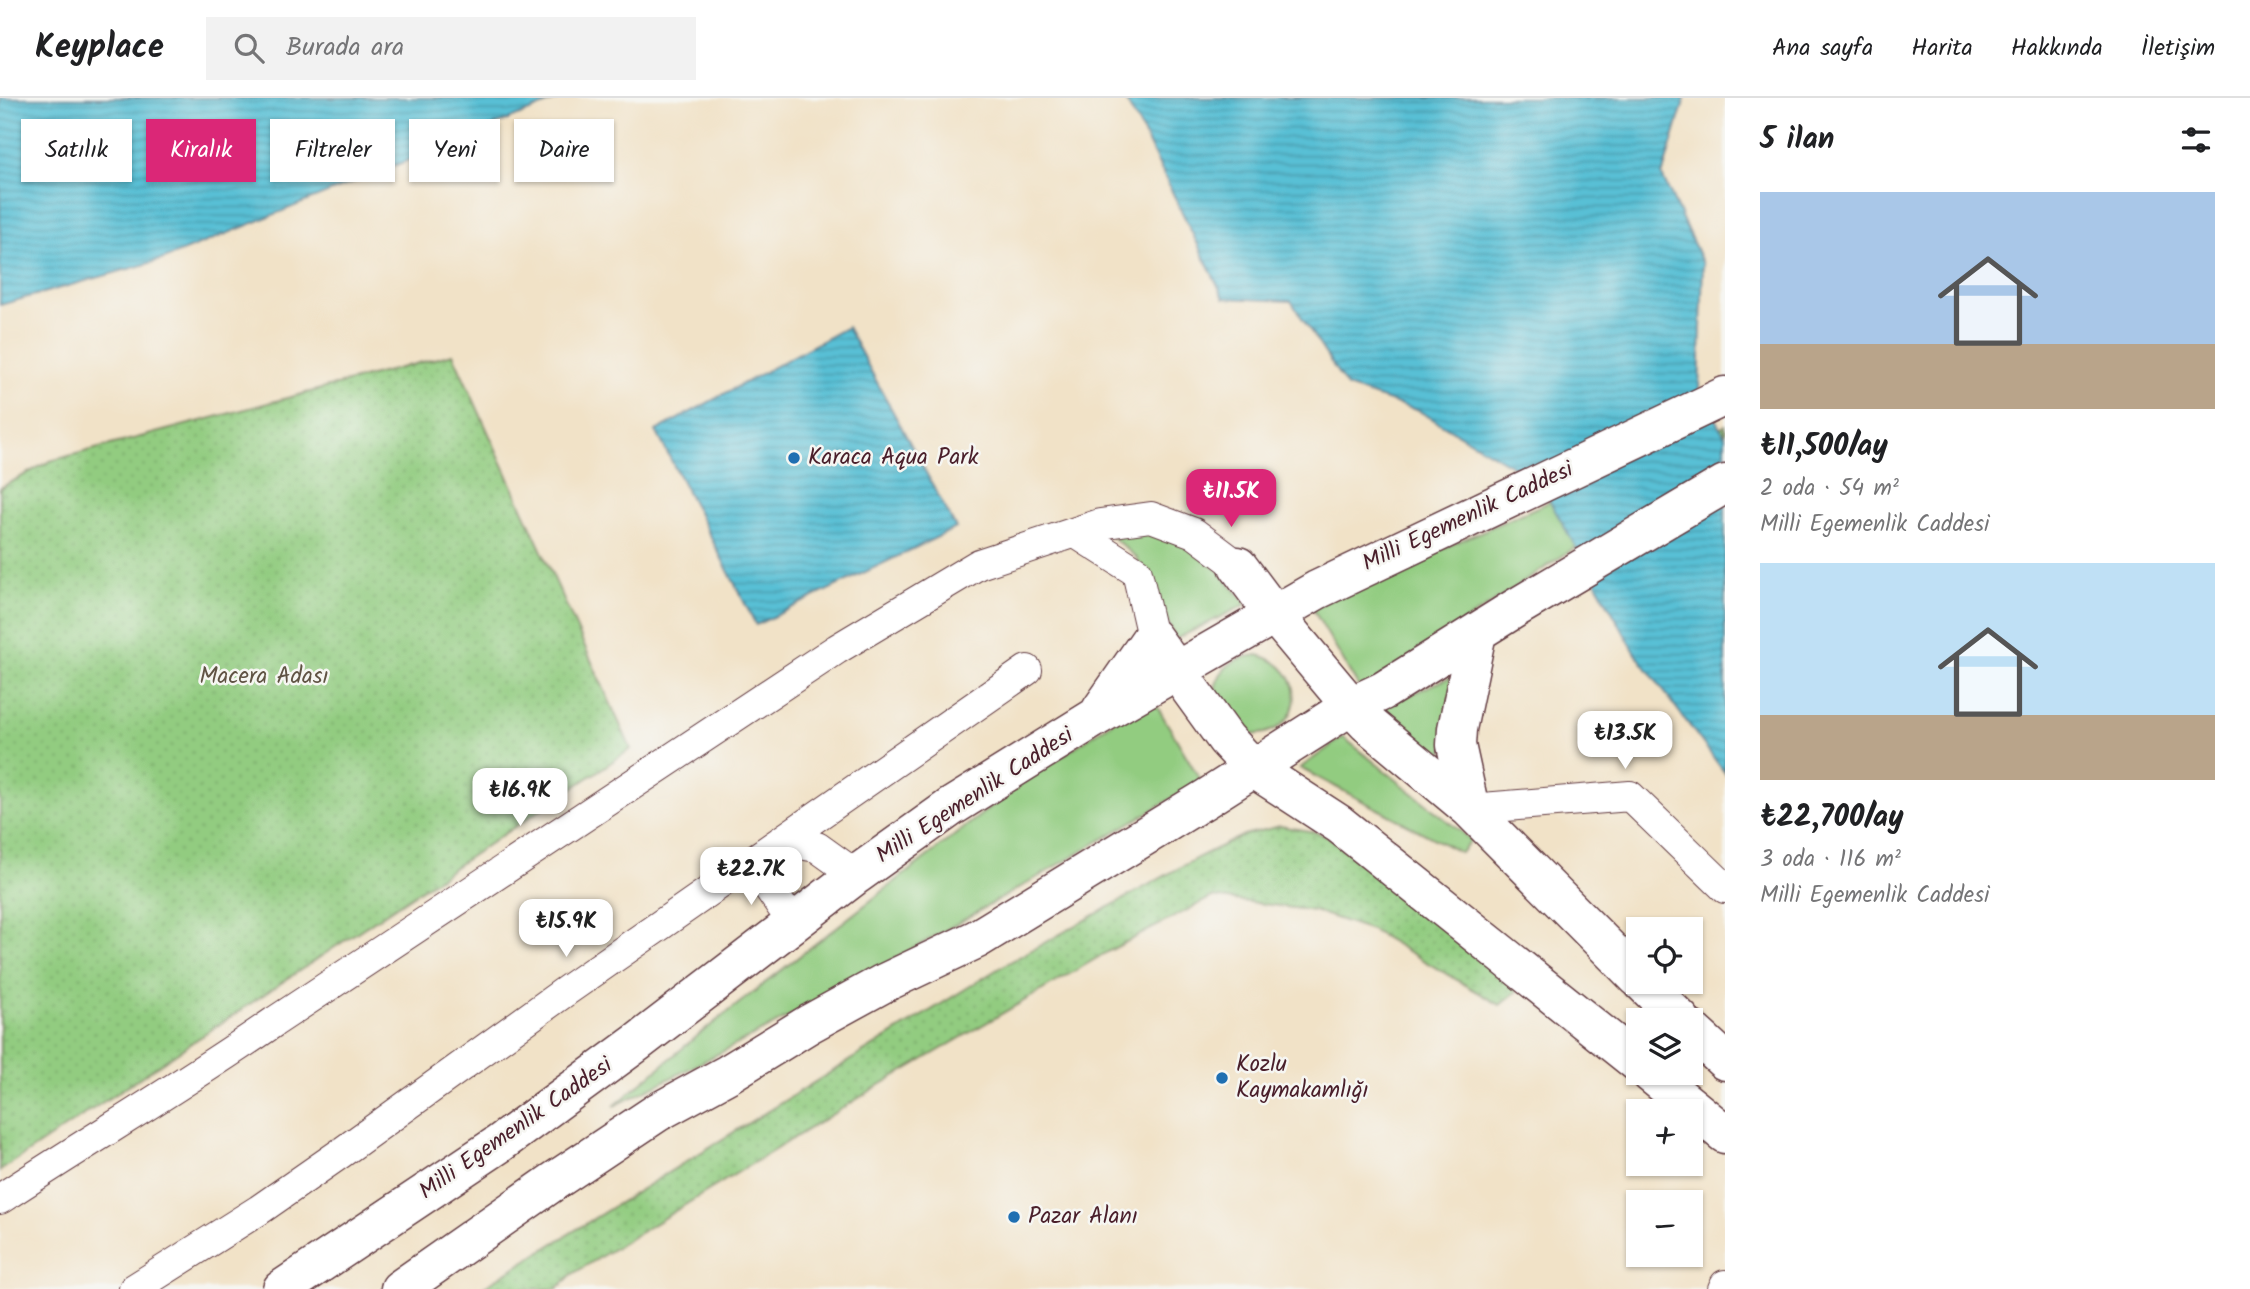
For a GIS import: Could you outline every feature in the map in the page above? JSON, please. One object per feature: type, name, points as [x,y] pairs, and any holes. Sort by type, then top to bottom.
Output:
[{"type":"highway","name":"Milli Egemenlik Caddesi","points":[[282,1289],[499,1144],[638,1042],[856,874],[951,807],[1096,717],[1317,590],[1725,396]]},
{"type":"highway","points":[[400,1289],[658,1112],[882,984],[977,939],[1351,706],[1383,691],[1514,609],[1725,484]]},
{"type":"highway","points":[[1238,566],[1317,590]]},
{"type":"highway","points":[[1238,566],[1274,614],[1367,723],[1470,809],[1626,966]]},
{"type":"highway","points":[[1470,809],[1456,745],[1477,633]]},
{"type":"highway","points":[[1096,717],[1152,638],[1226,739],[1253,768],[1339,824],[1626,1053]]},
{"type":"highway","points":[[1207,798],[1279,802],[1311,811],[1339,824]]},
{"type":"highway","points":[[1654,994],[1669,1008]]},
{"type":"highway","points":[[1703,1041],[1725,1060]]},
{"type":"highway","points":[[1665,1085],[1725,1134]]},
{"type":"street","points":[[0,1199],[215,1063],[837,649],[979,564],[1100,524],[1151,517],[1194,533],[1238,566]]},
{"type":"street","points":[[1076,533],[1137,572],[1152,638]]},
{"type":"street","points":[[134,1289],[259,1210],[563,993],[1027,670]]},
{"type":"street","points":[[1470,809],[1630,796],[1725,888]]},
{"type":"street","points":[[781,841],[817,847],[856,874]]},
{"type":"street","points":[[751,862],[793,923]]},
{"type":"green space","name":"Macera Adası","points":[[453,354],[631,749],[0,1171],[0,488],[50,461]]},
{"type":"green space","points":[[1725,425],[1725,447],[1361,691],[1311,606]]},
{"type":"green space","points":[[1144,527],[1185,544],[1218,570],[1247,604],[1176,639],[1136,557],[1106,532]]},
{"type":"green space","points":[[1258,655],[1275,662],[1286,672],[1293,685],[1295,698],[1292,711],[1285,722],[1274,730],[1250,734],[1239,731],[1232,724],[1215,692],[1220,675],[1233,662]]},
{"type":"green space","points":[[1460,673],[1440,767],[1381,707]]},
{"type":"green space","points":[[1151,696],[1201,781],[837,991],[614,1106],[697,1036],[1019,785]]},
{"type":"green space","points":[[1343,737],[1471,840],[1461,853],[1300,768]]},
{"type":"green space","points":[[1280,826],[1315,832],[1344,843],[1504,970],[1517,991],[1500,1005],[1371,930],[1314,911],[1212,897],[1109,951],[880,1085],[571,1275],[557,1289],[480,1289],[1001,967],[1199,857],[1244,835]]},
{"type":"water","points":[[0,98],[562,98],[500,123],[500,119],[409,119],[409,160],[395,166],[395,119],[270,119],[270,182],[354,182],[164,259],[0,305]]},
{"type":"water","points":[[1124,98],[1685,98],[1662,176],[1703,264],[1699,392],[1725,436],[1725,773],[1636,654],[1539,482],[1419,411],[1347,387],[1291,301],[1224,298]]},
{"type":"water","name":"Karaca Aqua Park","points":[[847,327],[956,528],[756,625],[656,431]]},
{"type":"place","name":"Karaca Aqua Park","points":[[794,458]]},
{"type":"place","name":"Kozlu Kaymakamlığı","points":[[1222,1078]]},
{"type":"place","name":"Pazar Alanı","points":[[1014,1217]]}]
